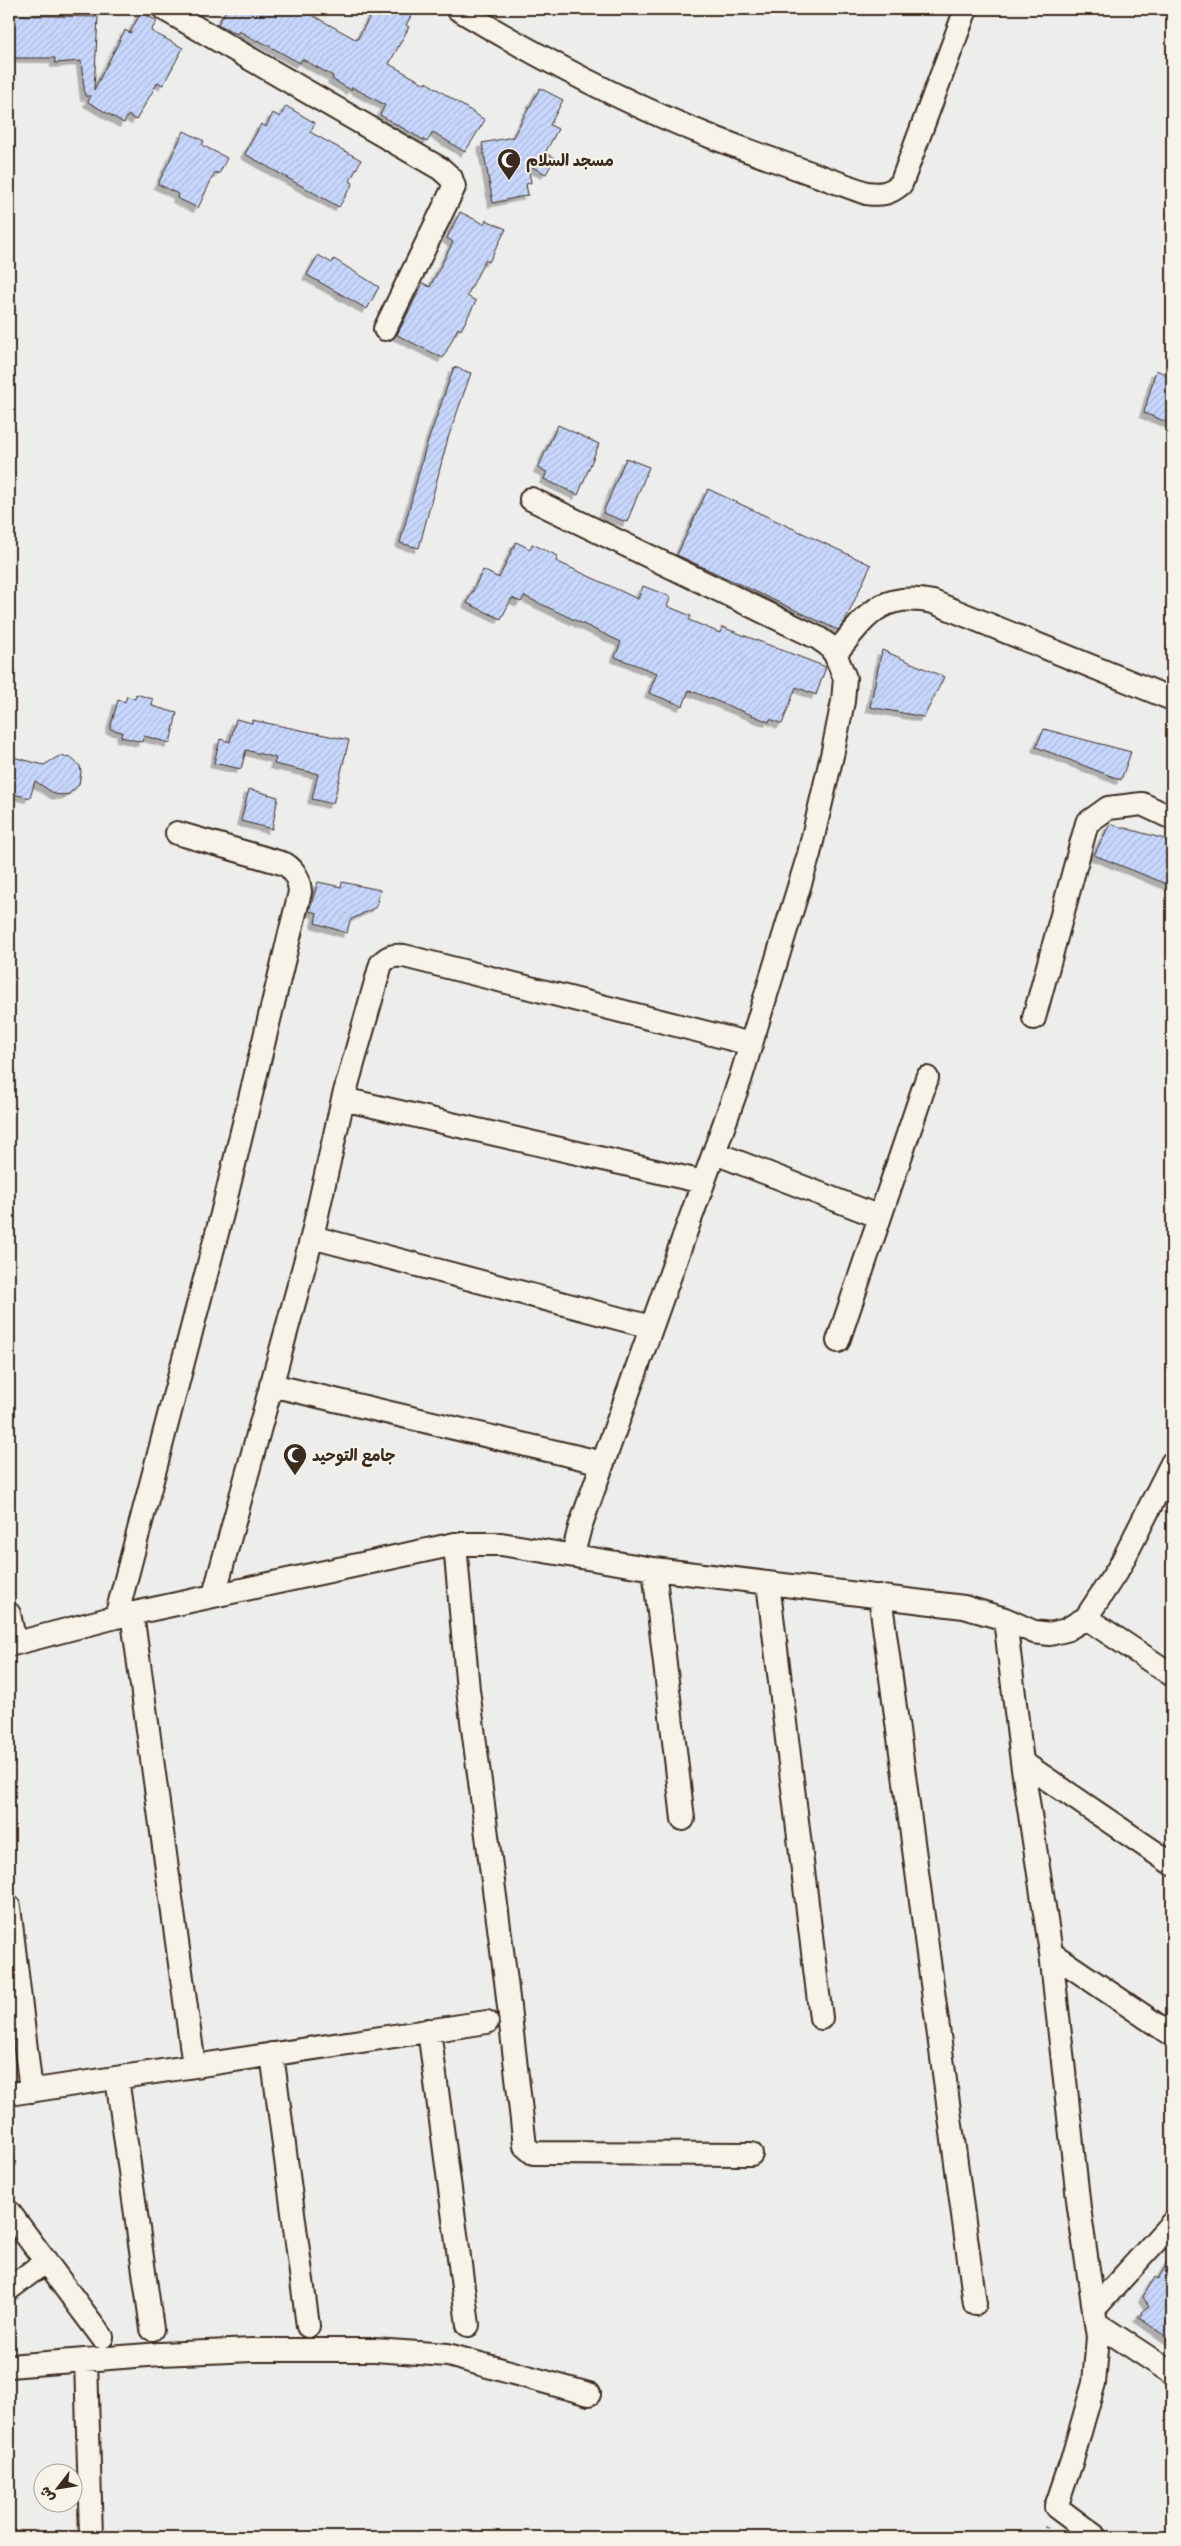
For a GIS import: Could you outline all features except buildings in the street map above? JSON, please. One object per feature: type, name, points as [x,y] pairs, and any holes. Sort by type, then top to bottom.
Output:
[{"type":"street","points":[[164,9],[441,169],[451,178],[454,187],[385,329]]},
{"type":"street","points":[[458,9],[500,34],[651,111],[720,140],[866,193],[880,195],[892,192],[901,184],[966,9]]},
{"type":"street","points":[[531,499],[818,638],[828,645],[835,654],[845,678],[843,701],[822,807],[751,1044],[715,1153],[702,1182],[573,1554]]},
{"type":"street","points":[[835,654],[866,618],[882,605],[894,600],[912,597],[933,602],[1172,699]]},
{"type":"street","points":[[1034,1018],[1087,823],[1108,808],[1142,804],[1172,818]]},
{"type":"street","points":[[177,833],[285,864],[292,868],[299,879],[300,892],[124,1615],[194,2066]]},
{"type":"street","points":[[214,1595],[312,1237],[343,1099],[381,964],[386,958],[395,955],[751,1044]]},
{"type":"street","points":[[838,1341],[927,1078]]},
{"type":"street","points":[[343,1099],[702,1182]]},
{"type":"street","points":[[715,1153],[880,1217]]},
{"type":"street","points":[[312,1237],[651,1327]]},
{"type":"street","points":[[271,1385],[603,1463]]},
{"type":"street","points":[[9,1614],[12,1644],[124,1615],[454,1544],[501,1544],[573,1554],[654,1569],[964,1607],[1005,1620],[1034,1632],[1050,1634],[1066,1630],[1086,1618],[1120,1566],[1172,1463]]},
{"type":"street","points":[[454,1544],[468,1690],[506,1981],[525,2146],[533,2153],[751,2154]]},
{"type":"street","points":[[654,1569],[684,1819]]},
{"type":"street","points":[[768,1584],[822,2018]]},
{"type":"street","points":[[880,1596],[975,2304]]},
{"type":"street","points":[[1086,1618],[1172,1675]]},
{"type":"street","points":[[1005,1620],[1022,1762],[1051,1953],[1079,2208],[1095,2316],[1097,2356],[1094,2384],[1056,2508],[1096,2537]]},
{"type":"street","points":[[1022,1762],[1172,1864]]},
{"type":"street","points":[[9,1907],[31,2091]]},
{"type":"street","points":[[1051,1953],[1172,2035]]},
{"type":"street","points":[[9,2094],[487,2022]]},
{"type":"street","points":[[429,2030],[468,2325]]},
{"type":"street","points":[[272,2054],[308,2326]]},
{"type":"street","points":[[117,2078],[152,2329]]},
{"type":"street","points":[[9,2212],[102,2337]]},
{"type":"street","points":[[1095,2316],[1172,2223]]},
{"type":"street","points":[[9,2289],[46,2261]]},
{"type":"street","points":[[1095,2316],[1172,2373]]},
{"type":"street","points":[[9,2366],[253,2350],[374,2350],[448,2356],[589,2394]]},
{"type":"street","points":[[86,2360],[91,2537]]},
{"type":"place","name":"مسجد السلام","points":[[509,181]]},
{"type":"place","name":"جامع التوحيد","points":[[295,1476]]}]
